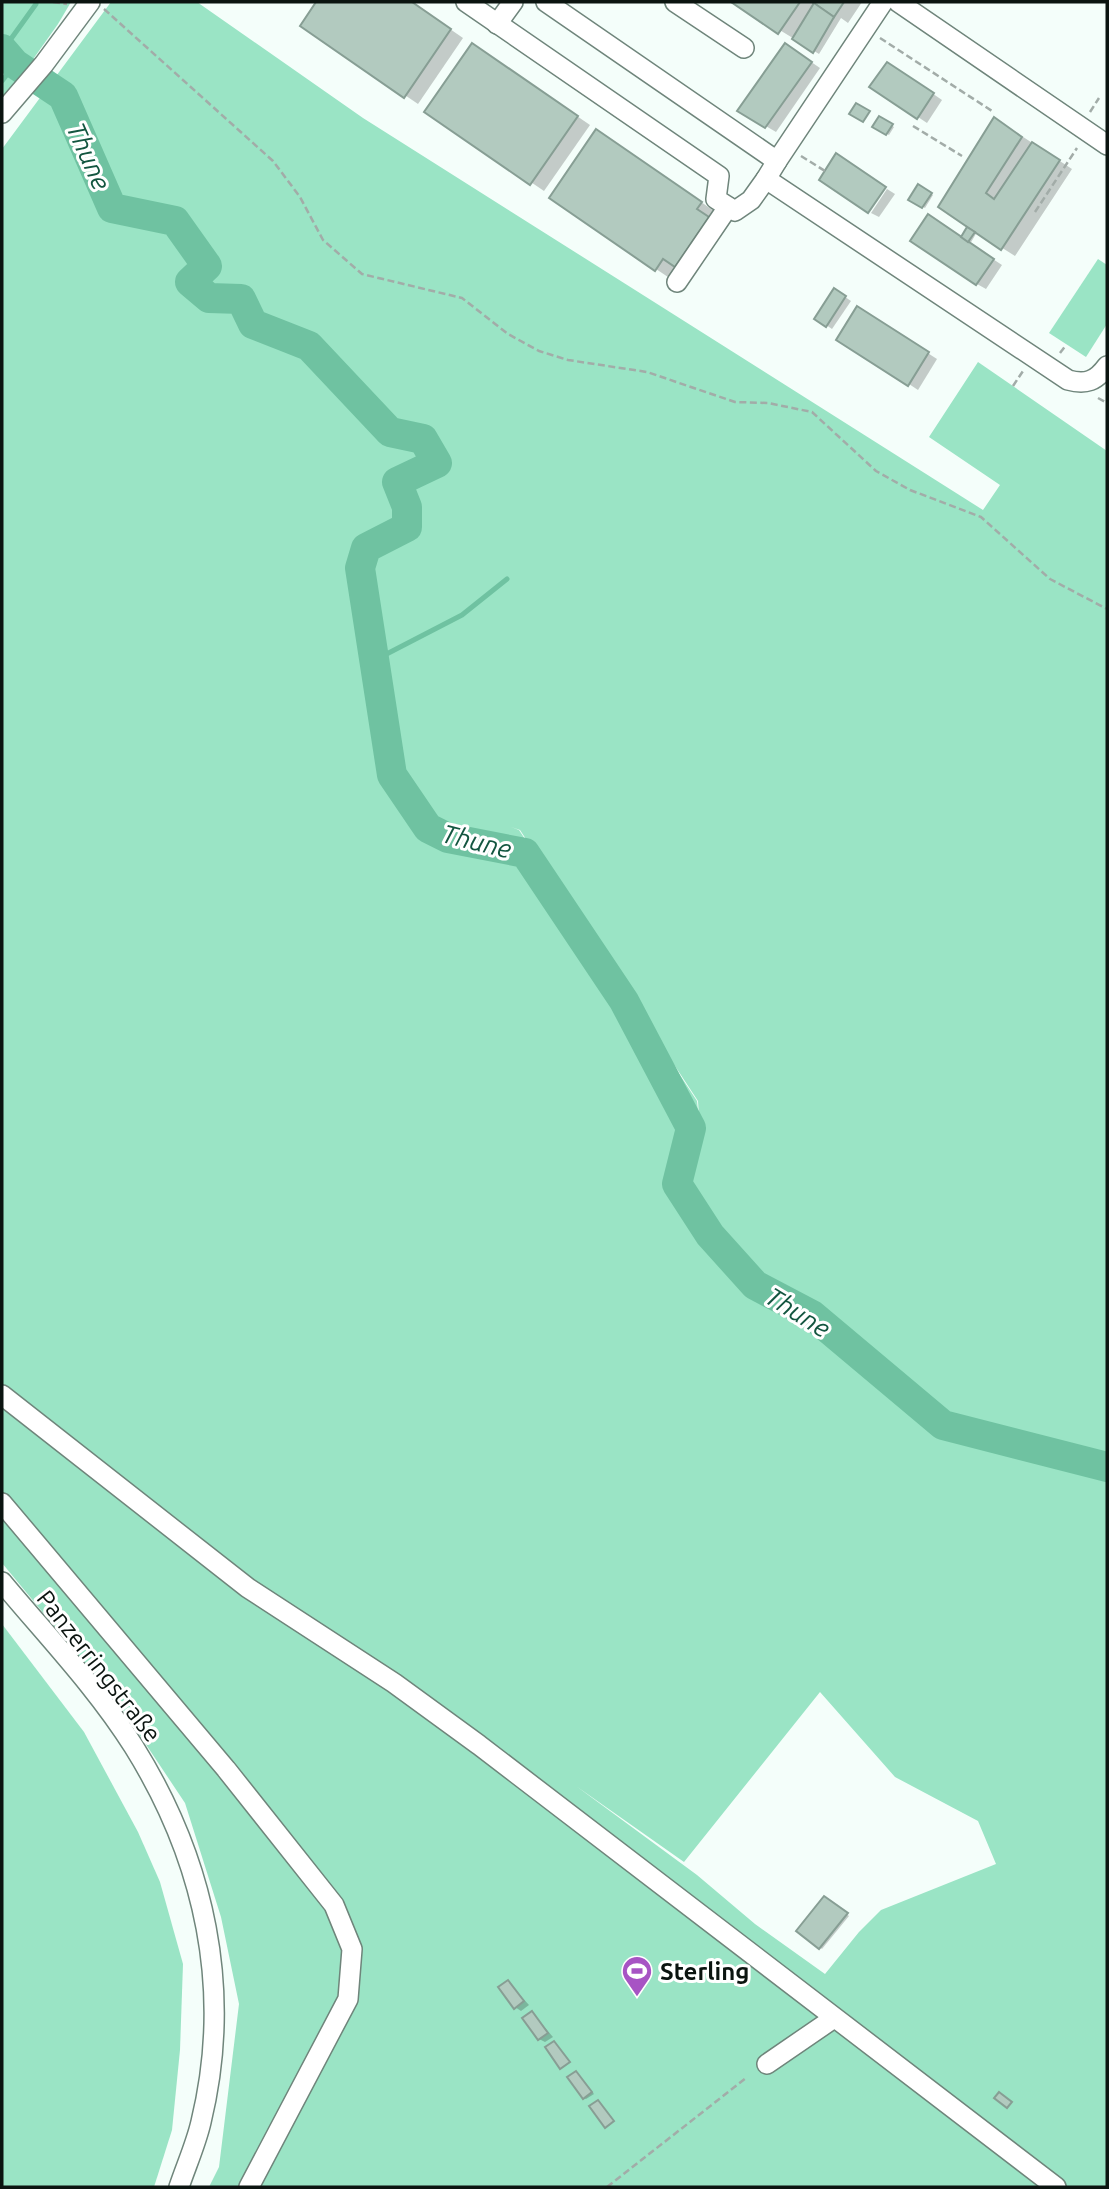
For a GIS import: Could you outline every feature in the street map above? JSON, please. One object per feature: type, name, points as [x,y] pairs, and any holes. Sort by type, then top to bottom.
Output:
[{"type":"street","points":[[466,2],[719,176],[716,199],[735,211],[751,200],[766,179],[883,2]]},
{"type":"street","points":[[497,24],[513,2]]},
{"type":"street","points":[[546,2],[782,154]]},
{"type":"street","points":[[675,2],[744,48]]},
{"type":"street","points":[[898,2],[1107,145]]},
{"type":"street","points":[[2,113],[97,5]]},
{"type":"street","points":[[766,179],[1068,380],[1081,384],[1090,381],[1107,366]]},
{"type":"street","points":[[677,282],[728,206]]},
{"type":"street","points":[[2,1395],[199,1552],[248,1588],[394,1683],[468,1737],[1056,2187]]},
{"type":"street","points":[[2,1503],[226,1769],[334,1905],[352,1949],[348,1999],[249,2187]]},
{"type":"street","name":"Panzerringstraße","points":[[2,1582],[98,1697],[133,1746],[167,1804],[199,1887],[213,1967],[212,2046],[201,2122],[179,2187]]},
{"type":"street","points":[[767,2064],[834,2018]]},
{"type":"path","points":[[53,2],[70,5]]},
{"type":"path","points":[[97,5],[273,161],[300,197],[323,240],[362,274],[462,298],[508,334],[540,351],[568,360],[648,372],[735,402],[768,403],[812,412],[876,471],[910,490],[981,517],[1050,579],[1107,609]]},
{"type":"path","points":[[866,28],[992,111]]},
{"type":"path","points":[[912,126],[962,156]]},
{"type":"path","points":[[1035,212],[1088,132]]},
{"type":"path","points":[[782,154],[825,171]]},
{"type":"path","points":[[607,2187],[746,2078]]},
{"type":"green space","points":[[2,2],[71,2],[2,103]]},
{"type":"green space","points":[[111,2],[197,2],[363,118],[983,510],[1000,485],[929,437],[978,362],[1107,451],[1107,2187],[209,2187],[219,2167],[239,2004],[221,1917],[185,1803],[121,1707],[2,1563],[2,149]],"holes":[[[511,827],[520,830],[698,1101],[700,1132],[697,1101],[519,830]],[[820,1692],[895,1777],[978,1821],[996,1864],[881,1910],[825,1974],[755,1924],[697,1875],[576,1786],[684,1862]]]},
{"type":"green space","points":[[1098,259],[1107,265],[1107,324],[1086,357],[1049,333]]},
{"type":"green space","points":[[2,1624],[84,1732],[138,1832],[160,1882],[183,1964],[180,2050],[172,2130],[154,2187],[2,2187]]},
{"type":"building","points":[[316,2],[412,2],[451,29],[404,98],[300,26]]},
{"type":"building","points":[[731,2],[800,2],[778,34]]},
{"type":"building","points":[[812,2],[844,2],[834,17]]},
{"type":"building","points":[[814,3],[834,17],[813,53],[792,39]]},
{"type":"building","points":[[472,43],[578,116],[530,185],[424,112]]},
{"type":"building","points":[[785,43],[812,62],[765,128],[737,111]]},
{"type":"building","points":[[887,62],[934,93],[917,119],[869,87]]},
{"type":"building","points":[[856,103],[870,111],[863,122],[849,114]]},
{"type":"building","points":[[879,116],[893,124],[886,135],[872,127]]},
{"type":"building","points":[[994,117],[1022,137],[986,193],[994,199],[1032,142],[1060,160],[1001,250],[938,207]]},
{"type":"building","points":[[596,129],[702,202],[697,209],[709,217],[675,267],[663,259],[655,271],[549,198]]},
{"type":"building","points":[[836,153],[886,187],[868,213],[819,180]]},
{"type":"building","points":[[918,184],[932,193],[922,208],[908,200]]},
{"type":"building","points":[[928,214],[994,259],[976,285],[910,241]]},
{"type":"building","points":[[967,227],[975,232],[968,242],[961,237]]},
{"type":"building","points":[[834,288],[846,296],[826,327],[814,319]]},
{"type":"building","points":[[857,306],[929,352],[908,386],[836,340]]},
{"type":"building","points":[[824,1896],[848,1913],[819,1949],[796,1931]]},
{"type":"building","points":[[508,1980],[524,2001],[514,2009],[498,1987]]},
{"type":"building","points":[[532,2011],[548,2033],[538,2040],[522,2018]]},
{"type":"building","points":[[554,2041],[570,2062],[560,2069],[545,2047]]},
{"type":"building","points":[[576,2071],[592,2092],[583,2099],[567,2077]]},
{"type":"building","points":[[999,2092],[1012,2102],[1007,2108],[994,2098]]},
{"type":"building","points":[[598,2100],[614,2121],[605,2128],[589,2106]]},
{"type":"waterway","points":[[3,50],[36,4]]},
{"type":"waterway","name":"Thune","points":[[2,49],[15,64],[63,96],[112,208],[175,221],[207,266],[190,282],[209,298],[241,299],[253,324],[309,346],[390,432],[423,439],[437,463],[397,482],[407,507],[407,527],[366,548],[360,568],[392,775],[428,828],[448,838],[525,853],[624,1001],[691,1128],[677,1184],[710,1235],[755,1285],[812,1315],[943,1425],[1107,1467]]},
{"type":"waterway","points":[[2,81],[15,64]]},
{"type":"waterway","points":[[375,660],[462,615],[507,579]]},
{"type":"place","name":"Sterling","points":[[637,1998]]}]
